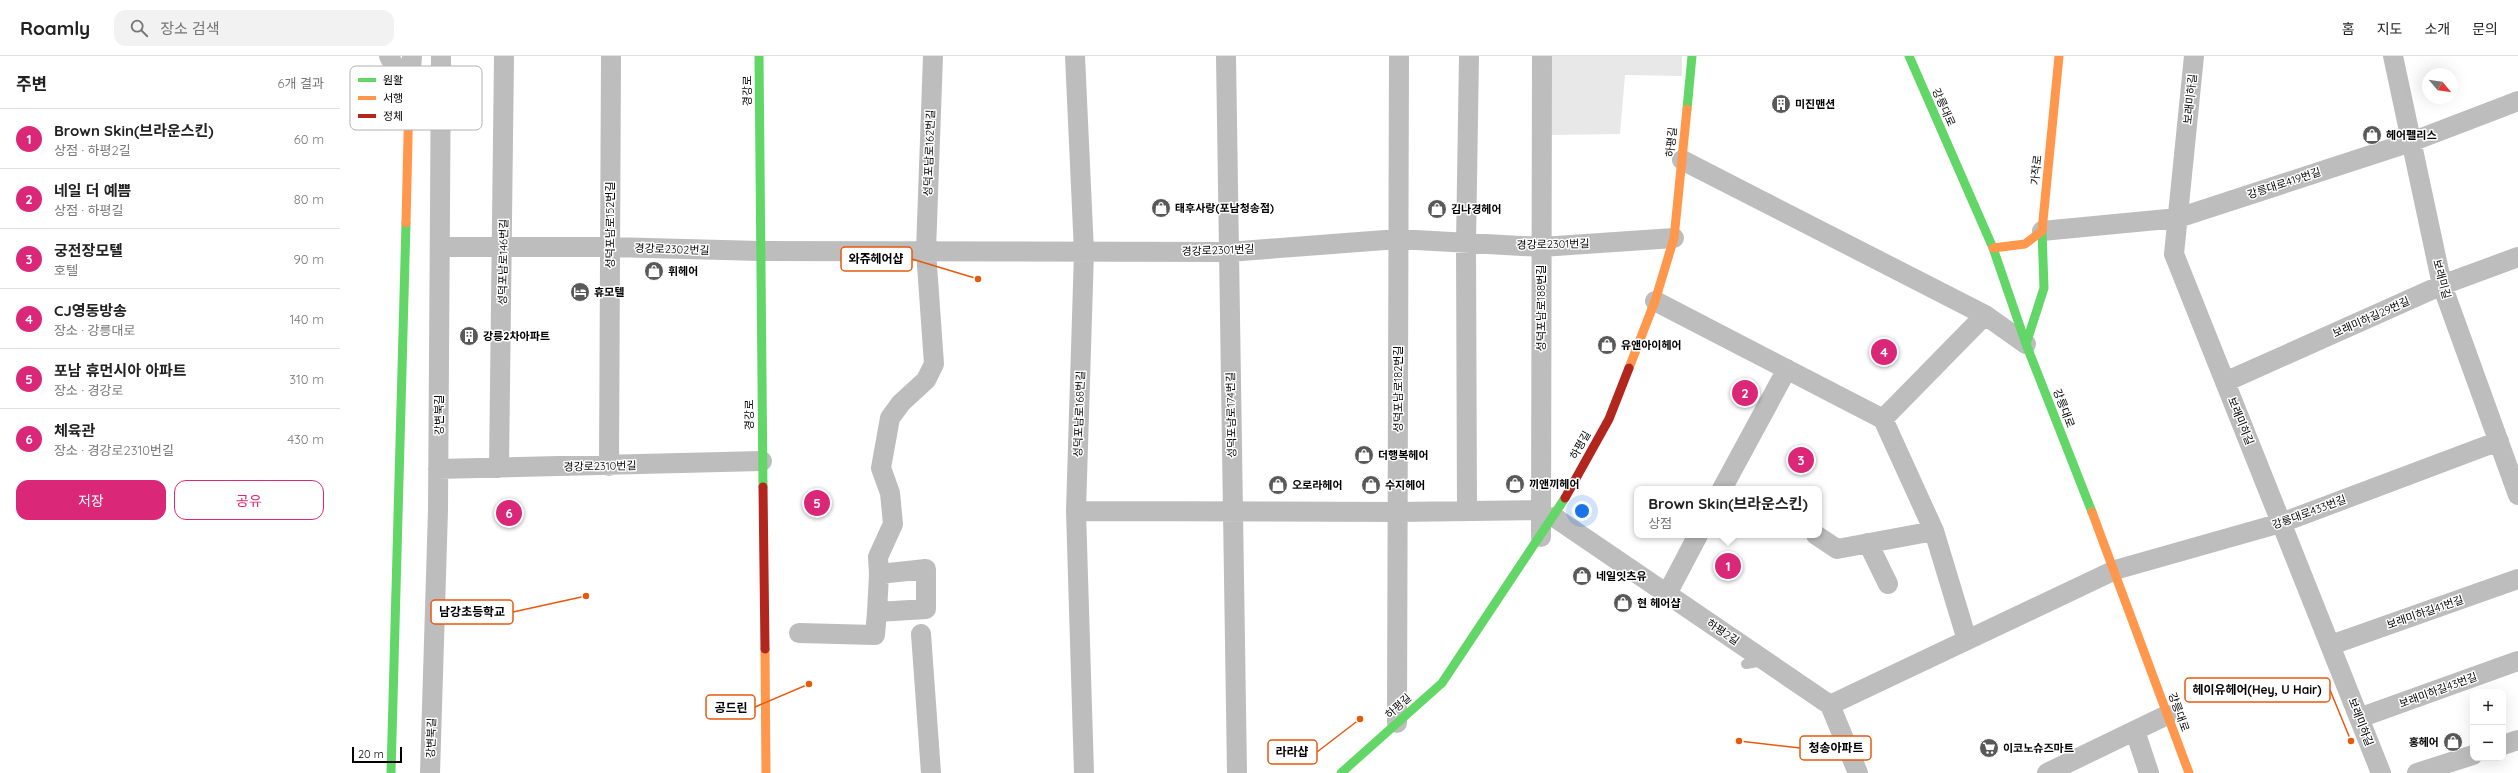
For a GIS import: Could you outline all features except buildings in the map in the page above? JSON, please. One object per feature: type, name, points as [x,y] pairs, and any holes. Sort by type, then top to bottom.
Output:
[{"type":"street","points":[[389,56],[394,66]]},
{"type":"street","points":[[411,66],[412,56]]},
{"type":"street","name":"강변북길","points":[[441,56],[441,66]]},
{"type":"street","name":"성덕포남로146번길","points":[[500,468],[504,56]]},
{"type":"street","name":"성덕포남로152번길","points":[[609,466],[611,56]]},
{"type":"street","name":"경강로","points":[[759,56],[766,773]]},
{"type":"street","name":"성덕포남로162번길","points":[[799,633],[875,635],[879,574],[878,557],[893,524],[890,493],[881,468],[890,418],[901,403],[926,380],[934,364],[926,251],[933,56]]},
{"type":"street","name":"성덕포남로168번길","points":[[1075,56],[1084,252],[1076,511],[1084,773]]},
{"type":"street","name":"성덕포남로174번길","points":[[1226,56],[1237,773]]},
{"type":"street","name":"성덕포남로182번길","points":[[1397,723],[1399,56]]},
{"type":"street","points":[[1467,511],[1466,243],[1469,56]]},
{"type":"street","name":"성덕포남로188번길","points":[[1541,537],[1548,513],[1541,247],[1542,56]]},
{"type":"street","name":"하평길","points":[[1548,513],[1609,419],[1655,301],[1674,238],[1692,56]]},
{"type":"street","name":"강릉대로","points":[[1909,56],[1992,248],[2026,344],[2115,570],[2189,773]]},
{"type":"street","name":"가작로","points":[[2026,344],[2044,288],[2042,231],[2059,56]]},
{"type":"street","name":"보래미하길","points":[[2194,56],[2174,254],[2381,773]]},
{"type":"street","name":"보래미길","points":[[2393,56],[2442,285],[2518,495]]},
{"type":"street","name":"강릉대로419번길","points":[[2042,231],[2178,218],[2411,142],[2518,101]]},
{"type":"street","points":[[391,773],[408,130]]},
{"type":"street","name":"강변북길","points":[[430,773],[438,469],[441,130]]},
{"type":"street","points":[[1682,160],[1985,314],[2026,344]]},
{"type":"street","points":[[1992,248],[2023,247],[2032,242],[2042,231]]},
{"type":"street","name":"경강로2301번길","points":[[760,251],[1228,252],[1398,239],[1541,247],[1674,238]]},
{"type":"street","name":"경강로2302번길","points":[[440,247],[610,247],[760,251]]},
{"type":"street","name":"보래미하길29번길","points":[[2225,382],[2442,285],[2518,256]]},
{"type":"street","points":[[1655,301],[1883,419],[1934,531],[1967,640]]},
{"type":"street","points":[[1883,419],[1985,314]]},
{"type":"street","points":[[1729,486],[1786,369]]},
{"type":"street","name":"강릉대로433번길","points":[[1830,705],[2115,570],[2281,523],[2499,442]]},
{"type":"street","name":"경강로2310번길","points":[[438,469],[609,466],[762,461]]},
{"type":"street","points":[[1076,511],[1232,510],[1398,512],[1467,511],[1548,513]]},
{"type":"street","name":"하평2길","points":[[1548,513],[1667,594],[1755,662],[1830,705]]},
{"type":"street","points":[[1820,538],[1837,550],[1934,531]]},
{"type":"street","name":"하평길","points":[[1341,773],[1442,683],[1541,537]]},
{"type":"street","points":[[1667,594],[1696,538]]},
{"type":"street","points":[[1868,543],[1888,584]]},
{"type":"street","points":[[877,612],[926,609],[926,569],[879,574]]},
{"type":"street","name":"보래미하길41번길","points":[[2331,645],[2518,579]]},
{"type":"street","points":[[921,634],[931,773]]},
{"type":"street","name":"보래미하길43번길","points":[[2359,718],[2518,661]]},
{"type":"street","points":[[1830,705],[1858,773]]},
{"type":"street","points":[[2047,773],[2167,715]]},
{"type":"street","points":[[2135,731],[2150,773]]},
{"type":"street","points":[[2506,744],[2518,740]]},
{"type":"street","points":[[2417,773],[2470,756]]},
{"type":"shaded area","points":[[1551,56],[1682,56],[1682,76],[1625,75],[1620,134],[1551,135]]},
{"type":"traffic: fast","points":[[759,56],[763,487]]},
{"type":"traffic: fast","points":[[1687,109],[1692,56]]},
{"type":"traffic: fast","points":[[1909,56],[1993,248],[2026,344],[2092,512]]},
{"type":"traffic: fast","points":[[391,773],[406,223]]},
{"type":"traffic: fast","points":[[2026,344],[2044,288],[2042,231]]},
{"type":"traffic: fast","points":[[1341,773],[1442,683],[1565,498]]},
{"type":"traffic: slow","points":[[1993,248],[2025,244],[2042,231],[2059,56]]},
{"type":"traffic: slow","points":[[1629,368],[1655,301],[1674,238],[1687,109]]},
{"type":"traffic: slow","points":[[406,223],[408,130]]},
{"type":"traffic: slow","points":[[2092,512],[2189,773]]},
{"type":"traffic: slow","points":[[765,649],[766,773]]},
{"type":"traffic: jam","points":[[1565,498],[1609,419],[1629,368]]},
{"type":"traffic: jam","points":[[763,487],[765,649]]},
{"type":"place","name":"미진맨션","points":[[1781,104]]},
{"type":"place","name":"헤어펠리스","points":[[2372,135]]},
{"type":"place","name":"태후사랑(포남청송점)","points":[[1161,208]]},
{"type":"place","name":"김나경헤어","points":[[1437,209]]},
{"type":"place","name":"휘헤어","points":[[654,271]]},
{"type":"place","name":"와쥬헤어샵","points":[[978,279]]},
{"type":"place","name":"휴모텔","points":[[580,292]]},
{"type":"place","name":"강릉2차아파트","points":[[469,336]]},
{"type":"place","name":"유앤아이헤어","points":[[1607,345]]},
{"type":"place","name":"CJ영동방송","points":[[1884,352]]},
{"type":"place","name":"네일 더 예쁨","points":[[1745,393]]},
{"type":"place","name":"더행복헤어","points":[[1364,455]]},
{"type":"place","name":"궁전장모텔","points":[[1801,460]]},
{"type":"place","name":"끼앤끼헤어","points":[[1515,484]]},
{"type":"place","name":"오로라헤어","points":[[1278,485]]},
{"type":"place","name":"수지헤어","points":[[1371,485]]},
{"type":"place","name":"포남 휴먼시아 아파트","points":[[817,503]]},
{"type":"place","name":"체육관","points":[[509,513]]},
{"type":"place","name":"Brown Skin(브라운스킨)","points":[[1728,566]]},
{"type":"place","name":"네일잇츠유","points":[[1582,576]]},
{"type":"place","name":"남강초등학교","points":[[586,596]]},
{"type":"place","name":"현 헤어샵","points":[[1623,603]]},
{"type":"place","name":"공드린","points":[[809,684]]},
{"type":"place","name":"라라샵","points":[[1360,719]]},
{"type":"place","name":"청송아파트","points":[[1739,741]]},
{"type":"place","name":"헤이유헤어(Hey, U Hair)","points":[[2351,741]]},
{"type":"place","name":"홍헤어","points":[[2453,742]]},
{"type":"place","name":"이코노슈즈마트","points":[[1989,748]]}]
